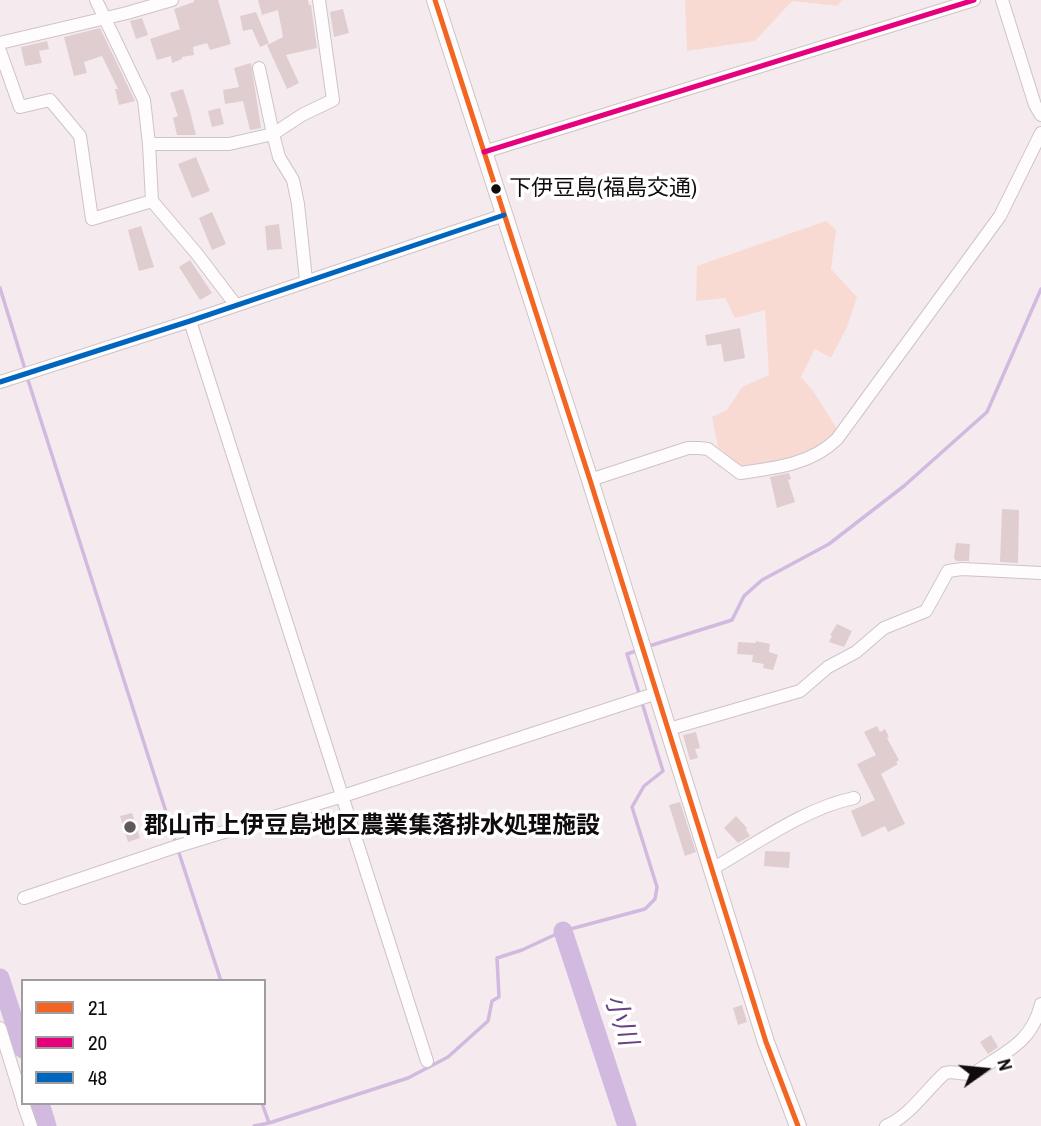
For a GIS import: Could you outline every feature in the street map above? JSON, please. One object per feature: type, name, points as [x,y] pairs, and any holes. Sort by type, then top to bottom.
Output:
[{"type":"main road","points":[[435,0],[590,480],[766,1042],[798,1126]]},
{"type":"street","points":[[96,0],[144,100],[152,201],[235,304]]},
{"type":"street","points":[[0,43],[172,0]]},
{"type":"street","points":[[149,144],[229,144],[273,134],[302,115],[333,100],[319,0]]},
{"type":"street","points":[[484,152],[974,0]]},
{"type":"street","points":[[1002,0],[1035,105],[1041,115]]},
{"type":"street","points":[[0,51],[20,107],[50,100],[80,136],[92,219],[152,201]]},
{"type":"street","points":[[259,68],[279,157],[293,180],[299,204],[306,280]]},
{"type":"street","points":[[590,480],[688,448],[708,449],[740,473],[806,460],[827,449],[1000,216],[1041,133]]},
{"type":"street","points":[[0,382],[504,215]]},
{"type":"street","points":[[190,321],[427,1061]]},
{"type":"street","points":[[669,729],[800,691],[828,667],[856,652],[884,628],[926,611],[948,571],[962,569],[1041,573]]},
{"type":"street","points":[[24,898],[657,693]]},
{"type":"street","points":[[712,869],[816,810],[854,798]]},
{"type":"street","points":[[886,1126],[899,1120],[945,1073],[953,1071],[970,1074],[1021,1042],[1037,1021],[1041,1004]]},
{"type":"street","points":[[0,1028],[21,1096]]},
{"type":"street","points":[[24,1105],[30,1126]]},
{"type":"shaded area","points":[[685,0],[842,0],[838,6],[792,1],[755,41],[687,51]]},
{"type":"shaded area","points":[[826,221],[836,230],[831,269],[857,297],[847,327],[831,358],[815,349],[801,377],[839,432],[820,450],[777,466],[742,466],[718,447],[712,417],[727,410],[742,387],[769,375],[765,310],[735,318],[725,298],[696,301],[697,266]]},
{"type":"building","points":[[194,0],[218,0],[231,44],[210,50],[207,43],[193,47],[194,55],[182,57],[172,63],[171,56],[157,60],[150,39],[180,29],[174,9]]},
{"type":"building","points":[[258,0],[308,0],[311,5],[317,48],[286,55],[299,83],[287,89],[267,45],[283,37],[278,10],[262,15]]},
{"type":"building","points":[[343,9],[349,33],[334,37],[330,12]]},
{"type":"building","points":[[256,12],[269,43],[260,47],[252,29],[243,31],[240,16]]},
{"type":"building","points":[[142,18],[148,35],[136,39],[130,21]]},
{"type":"building","points":[[100,28],[135,101],[119,105],[115,89],[118,89],[102,56],[84,62],[87,73],[74,76],[64,37]]},
{"type":"building","points":[[47,41],[49,49],[39,51],[42,63],[25,66],[21,47]]},
{"type":"building","points":[[251,63],[261,128],[250,130],[243,101],[225,104],[223,90],[239,87],[234,68]]},
{"type":"building","points":[[183,89],[196,135],[177,135],[173,118],[178,116],[170,93]]},
{"type":"building","points":[[220,108],[224,124],[212,127],[208,111]]},
{"type":"building","points":[[196,157],[210,191],[192,198],[178,164]]},
{"type":"building","points":[[212,212],[226,244],[212,250],[199,218]]},
{"type":"building","points":[[279,224],[282,249],[267,250],[265,226]]},
{"type":"building","points":[[141,226],[154,267],[139,271],[128,230]]},
{"type":"building","points":[[190,260],[212,293],[200,300],[179,267]]},
{"type":"building","points":[[740,328],[745,358],[724,362],[721,344],[707,346],[705,335]]},
{"type":"building","points":[[789,473],[791,479],[788,480],[795,502],[777,508],[770,477]]},
{"type":"building","points":[[1002,509],[1019,510],[1018,563],[1000,562]]},
{"type":"building","points":[[956,543],[970,544],[969,561],[956,561]]},
{"type":"building","points":[[837,624],[852,631],[844,647],[829,642]]},
{"type":"building","points":[[756,641],[770,644],[769,652],[778,655],[773,670],[763,668],[764,664],[752,662],[753,655],[737,654],[738,642]]},
{"type":"building","points":[[877,726],[880,732],[885,729],[899,760],[896,762],[898,764],[881,774],[905,824],[888,832],[885,826],[862,837],[851,811],[875,800],[857,764],[876,755],[864,732]]},
{"type":"building","points":[[696,732],[700,748],[695,749],[698,758],[690,760],[683,735]]},
{"type":"building","points":[[680,802],[696,852],[685,856],[669,805]]},
{"type":"building","name":"郡山市上伊豆島地区農業集落排水処理施設","points":[[132,813],[140,838],[128,842],[120,816]]},
{"type":"building","points":[[736,816],[747,828],[750,836],[738,843],[724,828]]},
{"type":"building","points":[[765,851],[790,852],[789,868],[764,866]]},
{"type":"building","points":[[742,1005],[747,1022],[738,1025],[733,1008]]},
{"type":"building","points":[[991,1035],[998,1047],[988,1054],[980,1042]]},
{"type":"waterway","points":[[0,288],[25,369]]},
{"type":"waterway","points":[[646,647],[732,620],[744,596],[762,580],[829,544],[904,486],[987,412],[1041,289]]},
{"type":"waterway","points":[[27,377],[176,843]]},
{"type":"waterway","points":[[254,1126],[408,1078],[448,1057],[488,1021],[492,1001],[499,997],[497,958],[563,931],[645,909],[655,899],[657,887],[632,807],[644,786],[663,771],[627,654],[639,650]]},
{"type":"waterway","points":[[178,850],[220,979]]},
{"type":"waterway","name":"小川","points":[[563,931],[627,1126]]},
{"type":"waterway","points":[[0,978],[21,1043]]},
{"type":"waterway","points":[[41,1105],[47,1126]]},
{"type":"waterway","points":[[263,1105],[269,1123]]},
{"type":"transit line","name":"21","points":[[435,0],[590,480],[766,1042],[798,1126]]},
{"type":"transit line","name":"20","points":[[484,152],[974,0]]},
{"type":"transit line","name":"48","points":[[0,382],[504,215]]},
{"type":"place","name":"下伊豆島(福島交通)","points":[[496,189]]},
{"type":"place","name":"郡山市上伊豆島地区農業集落排水処理施設","points":[[130,827]]}]
